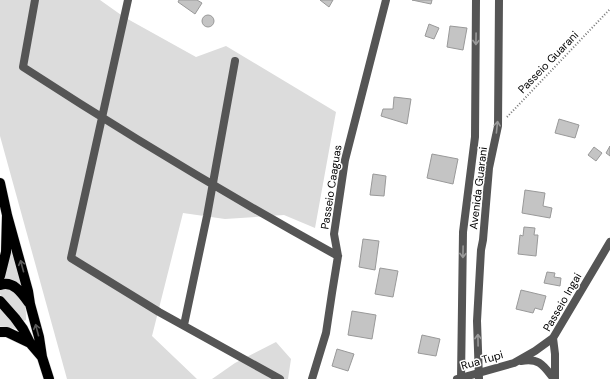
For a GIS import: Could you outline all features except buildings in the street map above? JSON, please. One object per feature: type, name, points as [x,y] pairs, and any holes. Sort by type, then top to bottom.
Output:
[{"type":"main road","points":[[0,183],[7,215],[28,291],[39,337],[42,357],[49,379]]},
{"type":"main road","points":[[0,276],[6,252],[7,215]]},
{"type":"main road","points":[[0,285],[5,283],[16,288],[30,304]]},
{"type":"main road","points":[[0,301],[23,329],[30,343],[42,357]]},
{"type":"main road","points":[[0,332],[7,332],[30,343]]},
{"type":"street","points":[[34,0],[23,67],[101,118],[266,217],[338,256]]},
{"type":"street","points":[[128,0],[71,258],[159,312],[280,379]]},
{"type":"street","name":"Passeio Caaguas","points":[[312,379],[326,333],[338,256],[334,234],[345,160],[386,0]]},
{"type":"street","name":"Avenida Guarani","points":[[459,379],[463,232],[475,137],[476,0]]},
{"type":"street","name":"Avenida Guarani","points":[[479,375],[477,321],[481,250],[490,168],[498,126],[499,0]]},
{"type":"street","points":[[184,325],[213,185],[235,61]]},
{"type":"street","name":"Passeio Ingai","points":[[554,379],[555,354],[552,338],[610,242]]},
{"type":"street","name":"Rua Tupi","points":[[459,379],[479,375],[514,362],[534,351],[552,338]]},
{"type":"street","name":"Rua Tupi","points":[[514,362],[532,360],[543,365],[554,379]]},
{"type":"path","name":"Passeio Guarani","points":[[498,126],[610,9]]},
{"type":"shaded area","points":[[0,0],[100,0],[124,17],[196,57],[226,46],[336,112],[315,228],[284,215],[225,219],[183,213],[152,336],[197,379],[67,379],[0,136]]},
{"type":"shaded area","points":[[11,246],[21,285],[4,278]]},
{"type":"shaded area","points":[[8,287],[22,300],[26,320],[24,321],[0,294],[1,288]]},
{"type":"shaded area","points":[[0,309],[9,317],[16,329],[0,326]]},
{"type":"shaded area","points":[[276,342],[291,359],[288,379],[212,379],[235,363]]}]
